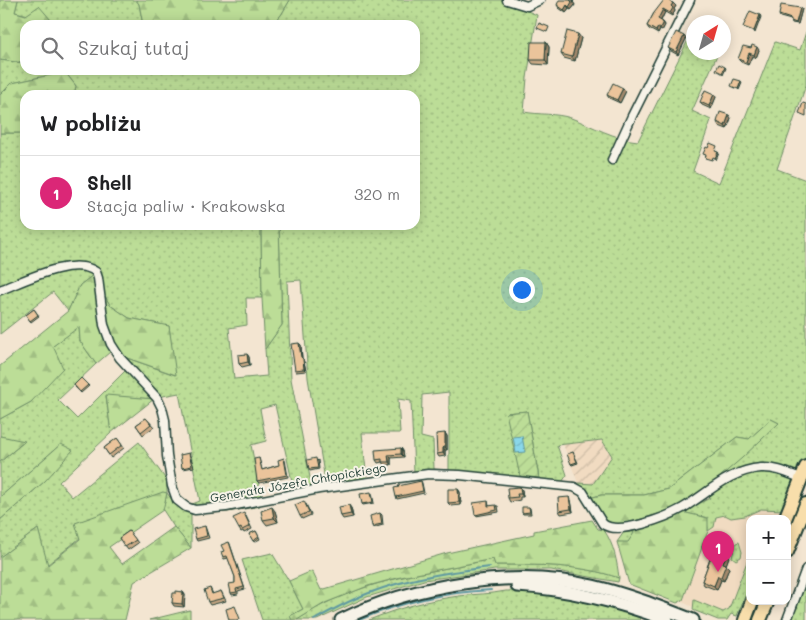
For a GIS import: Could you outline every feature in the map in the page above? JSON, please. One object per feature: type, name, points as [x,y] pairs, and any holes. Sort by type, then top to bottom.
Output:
[{"type":"main road","points":[[787,515],[804,473]]},
{"type":"main road","points":[[791,542],[806,504]]},
{"type":"main road","points":[[341,620],[381,603],[404,596],[498,579],[558,580],[592,586],[633,597],[693,620]]},
{"type":"main road","points":[[473,583],[527,586],[570,592],[620,603],[667,620]]},
{"type":"main road","points":[[744,619],[750,605]]},
{"type":"main road","points":[[760,620],[766,605]]},
{"type":"street","points":[[507,0],[527,6],[540,0]]},
{"type":"street","points":[[612,160],[690,0]]},
{"type":"street","name":"Generała Józefa Chłopickiego","points":[[0,290],[49,271],[64,268],[85,266],[96,272],[104,325],[110,344],[120,358],[157,398],[165,420],[167,456],[172,486],[177,500],[186,507],[195,510],[226,507],[319,489],[415,474],[439,474],[574,486],[583,492],[601,522],[608,527],[621,528],[638,525],[681,509],[716,485],[743,472],[760,468],[804,473]]},
{"type":"street","points":[[787,620],[806,569]]},
{"type":"shaded area","points":[[602,440],[612,456],[593,484],[578,483],[563,444]]},
{"type":"shaded area","points":[[761,509],[783,510],[781,515],[747,515]]},
{"type":"shaded area","points":[[726,515],[745,516],[746,564],[729,609],[723,612],[694,600],[693,607],[682,602],[708,531],[714,527],[716,517]]},
{"type":"green space","points":[[0,0],[18,0],[15,12],[26,15],[39,6],[51,20],[20,20],[20,62],[0,60]]},
{"type":"green space","points":[[18,0],[136,0],[139,4],[142,20],[51,20],[15,12]]},
{"type":"green space","points":[[136,0],[290,0],[276,20],[142,20],[139,4]]},
{"type":"green space","points":[[290,0],[524,0],[525,10],[537,15],[527,78],[524,112],[565,116],[612,135],[638,141],[686,44],[686,60],[715,60],[692,111],[711,120],[693,171],[719,183],[775,42],[800,50],[806,32],[806,85],[777,169],[806,180],[806,457],[801,470],[776,467],[790,477],[794,484],[783,510],[761,509],[745,516],[731,518],[725,515],[716,517],[714,527],[708,531],[707,518],[682,512],[710,498],[705,488],[779,423],[771,419],[749,439],[737,437],[669,489],[644,495],[601,495],[589,498],[578,483],[593,484],[612,456],[602,440],[557,445],[567,475],[562,482],[428,471],[414,472],[411,401],[398,399],[400,433],[362,433],[367,480],[326,486],[308,378],[301,280],[287,281],[291,379],[312,488],[294,490],[275,405],[260,409],[266,441],[251,445],[261,496],[257,497],[260,506],[228,512],[191,514],[191,548],[163,510],[167,493],[76,523],[80,538],[47,565],[38,529],[0,557],[0,520],[45,481],[61,444],[0,497],[0,462],[24,442],[0,436],[0,419],[31,402],[53,346],[79,326],[80,341],[96,364],[58,400],[77,419],[126,370],[110,352],[175,375],[169,326],[129,318],[110,305],[93,275],[80,285],[68,311],[53,292],[0,334],[0,133],[20,133],[20,230],[261,230],[262,298],[246,298],[247,325],[229,328],[234,379],[267,376],[265,349],[282,325],[279,230],[420,230],[420,90],[75,90],[76,86],[67,75],[420,75],[420,20],[276,20]],"holes":[[[449,392],[449,470],[434,469],[433,440],[421,437],[422,395]],[[179,393],[200,501],[182,508],[167,493],[167,481],[139,442],[72,497],[59,482],[111,433],[106,396],[154,399]],[[527,411],[539,477],[506,413]]]},
{"type":"green space","points":[[0,60],[20,62],[20,75],[51,75],[12,83],[0,95]]},
{"type":"green space","points":[[51,75],[67,75],[76,86],[75,90],[20,90],[20,133],[0,133],[0,95],[12,83]]},
{"type":"green space","points":[[261,230],[279,230],[282,325],[265,349]]},
{"type":"green space","points":[[93,275],[110,305],[129,318],[169,326],[176,375],[110,352],[96,364],[80,341],[79,327],[53,346],[63,368],[31,402],[0,419],[0,366],[68,311],[80,285]]},
{"type":"green space","points":[[106,395],[154,399],[111,433]]},
{"type":"green space","points":[[527,411],[539,478],[520,476],[506,413]]},
{"type":"green space","points":[[771,419],[779,423],[742,458],[693,498],[668,511],[628,523],[611,525],[604,521],[589,498],[601,495],[644,495],[669,489],[737,437],[749,439]]},
{"type":"green space","points":[[0,436],[25,441],[0,462]]},
{"type":"green space","points":[[61,444],[73,450],[45,481],[0,520],[0,497]]},
{"type":"green space","points":[[163,492],[167,493],[163,510],[109,547],[122,564],[174,527],[191,548],[134,582],[125,620],[0,620],[0,557],[38,529],[48,565],[80,539],[75,523]]},
{"type":"green space","points":[[682,512],[708,518],[708,531],[683,600],[677,603],[629,584],[617,542],[628,542],[634,533],[631,528]]},
{"type":"green space","points":[[592,520],[598,529],[604,530],[613,547],[619,578],[604,573],[573,568],[542,565],[495,565],[493,559],[401,577],[368,586],[325,603],[297,620],[292,620],[290,616],[303,609],[289,581],[312,571],[321,590],[447,553],[534,534],[534,531]]},
{"type":"green space","points":[[631,528],[634,533],[628,543],[617,542],[624,532]]},
{"type":"green space","points":[[739,542],[742,552],[741,557],[736,560],[732,557],[736,543]]},
{"type":"green space","points":[[272,553],[303,609],[290,616],[292,620],[262,620],[242,560]]},
{"type":"green space","points":[[493,559],[496,565],[543,565],[574,568],[604,573],[619,578],[618,582],[551,570],[495,570],[424,580],[367,597],[317,620],[297,620],[319,606],[367,587],[417,574]]},
{"type":"green space","points":[[746,564],[746,594],[737,616],[731,614],[727,620],[718,620],[693,610],[694,600],[723,612],[729,609]]},
{"type":"green space","points":[[806,576],[806,620],[790,620]]},
{"type":"green space","points":[[506,591],[537,591],[618,608],[629,614],[639,616],[640,620],[369,620],[402,608],[436,600]]},
{"type":"green space","points":[[190,610],[190,620],[149,620]]},
{"type":"water","points":[[522,436],[525,452],[516,453],[513,437]]},
{"type":"building","points":[[559,0],[570,0],[572,2],[564,10],[557,5]]},
{"type":"building","points":[[664,0],[669,0],[673,3],[671,6],[673,8],[670,13],[663,9],[658,19],[663,22],[656,31],[647,26]]},
{"type":"building","points":[[781,5],[800,8],[796,23],[779,15]]},
{"type":"building","points":[[750,11],[760,15],[754,31],[743,27]]},
{"type":"building","points":[[539,23],[549,27],[547,32],[537,28]]},
{"type":"building","points":[[567,31],[578,34],[572,57],[561,54]]},
{"type":"building","points":[[676,32],[684,36],[676,52],[668,48]]},
{"type":"building","points":[[531,42],[546,42],[545,60],[530,60]]},
{"type":"building","points":[[752,45],[757,47],[754,55],[749,53],[746,62],[738,59],[743,46],[751,48]]},
{"type":"building","points":[[719,64],[725,67],[722,73],[716,70]]},
{"type":"building","points":[[734,79],[741,81],[738,89],[731,86]]},
{"type":"building","points":[[613,83],[623,88],[617,100],[607,95]]},
{"type":"building","points":[[705,90],[714,94],[709,106],[700,102]]},
{"type":"building","points":[[803,103],[806,104],[806,116],[799,113]]},
{"type":"building","points":[[720,112],[729,115],[725,126],[717,122]]},
{"type":"building","points":[[710,143],[717,146],[715,151],[718,152],[712,160],[705,158],[706,155],[703,154]]},
{"type":"building","points":[[34,309],[38,315],[30,321],[26,315]]},
{"type":"building","points":[[299,343],[304,369],[295,370],[291,344]]},
{"type":"building","points":[[247,354],[248,362],[239,364],[238,355]]},
{"type":"building","points":[[81,378],[88,385],[80,392],[74,385]]},
{"type":"building","points":[[146,418],[151,424],[141,432],[136,425]]},
{"type":"building","points":[[445,433],[443,453],[437,454],[436,434]]},
{"type":"building","points":[[117,438],[122,445],[109,455],[104,448]]},
{"type":"building","points":[[401,448],[401,454],[388,455],[389,462],[382,462],[382,459],[376,460],[375,450]]},
{"type":"building","points":[[573,452],[577,462],[571,464],[567,454]]},
{"type":"building","points":[[189,453],[192,466],[182,468],[180,455]]},
{"type":"building","points":[[259,458],[262,470],[279,465],[278,460],[284,458],[287,475],[257,481],[254,459]]},
{"type":"building","points":[[316,458],[318,468],[309,469],[307,460]]},
{"type":"building","points":[[421,481],[423,491],[396,497],[394,488]]},
{"type":"building","points":[[520,487],[521,494],[517,494],[518,497],[508,498],[507,488]]},
{"type":"building","points":[[448,489],[458,489],[459,502],[448,503]]},
{"type":"building","points":[[371,492],[373,502],[362,504],[360,494]]},
{"type":"building","points":[[569,497],[571,509],[559,511],[558,498]]},
{"type":"building","points":[[304,501],[309,512],[300,516],[295,505]]},
{"type":"building","points":[[488,501],[488,506],[496,505],[497,510],[475,515],[473,503]]},
{"type":"building","points":[[349,505],[351,514],[341,516],[339,507]]},
{"type":"building","points":[[272,507],[274,518],[263,520],[261,511]]},
{"type":"building","points":[[522,507],[529,507],[530,512],[522,513]]},
{"type":"building","points":[[244,513],[250,526],[242,530],[241,528],[239,529],[233,518]]},
{"type":"building","points":[[380,513],[382,524],[372,526],[370,516]]},
{"type":"building","points":[[205,526],[207,536],[196,539],[193,529]]},
{"type":"building","points":[[129,531],[136,540],[125,547],[119,538]]},
{"type":"building","points":[[256,531],[259,537],[253,541],[249,534]]},
{"type":"building","points":[[705,539],[728,547],[723,563],[726,564],[721,577],[718,576],[714,586],[702,581],[713,551],[702,547]]},
{"type":"building","points":[[229,542],[244,587],[236,589],[237,592],[231,593],[229,584],[235,583],[235,577],[227,556],[223,557],[221,552],[224,551],[221,545]]},
{"type":"building","points":[[210,588],[212,594],[221,591],[224,598],[208,602],[204,590]]},
{"type":"building","points":[[176,591],[183,592],[182,604],[172,603],[173,593],[176,593]]},
{"type":"building","points":[[235,606],[240,619],[229,620],[226,609]]},
{"type":"waterway","points":[[314,620],[355,599],[399,583],[429,576],[490,567]]},
{"type":"waterway","points":[[359,620],[391,608],[424,599],[457,593],[491,590]]},
{"type":"place","name":"Shell","points":[[718,572]]}]
